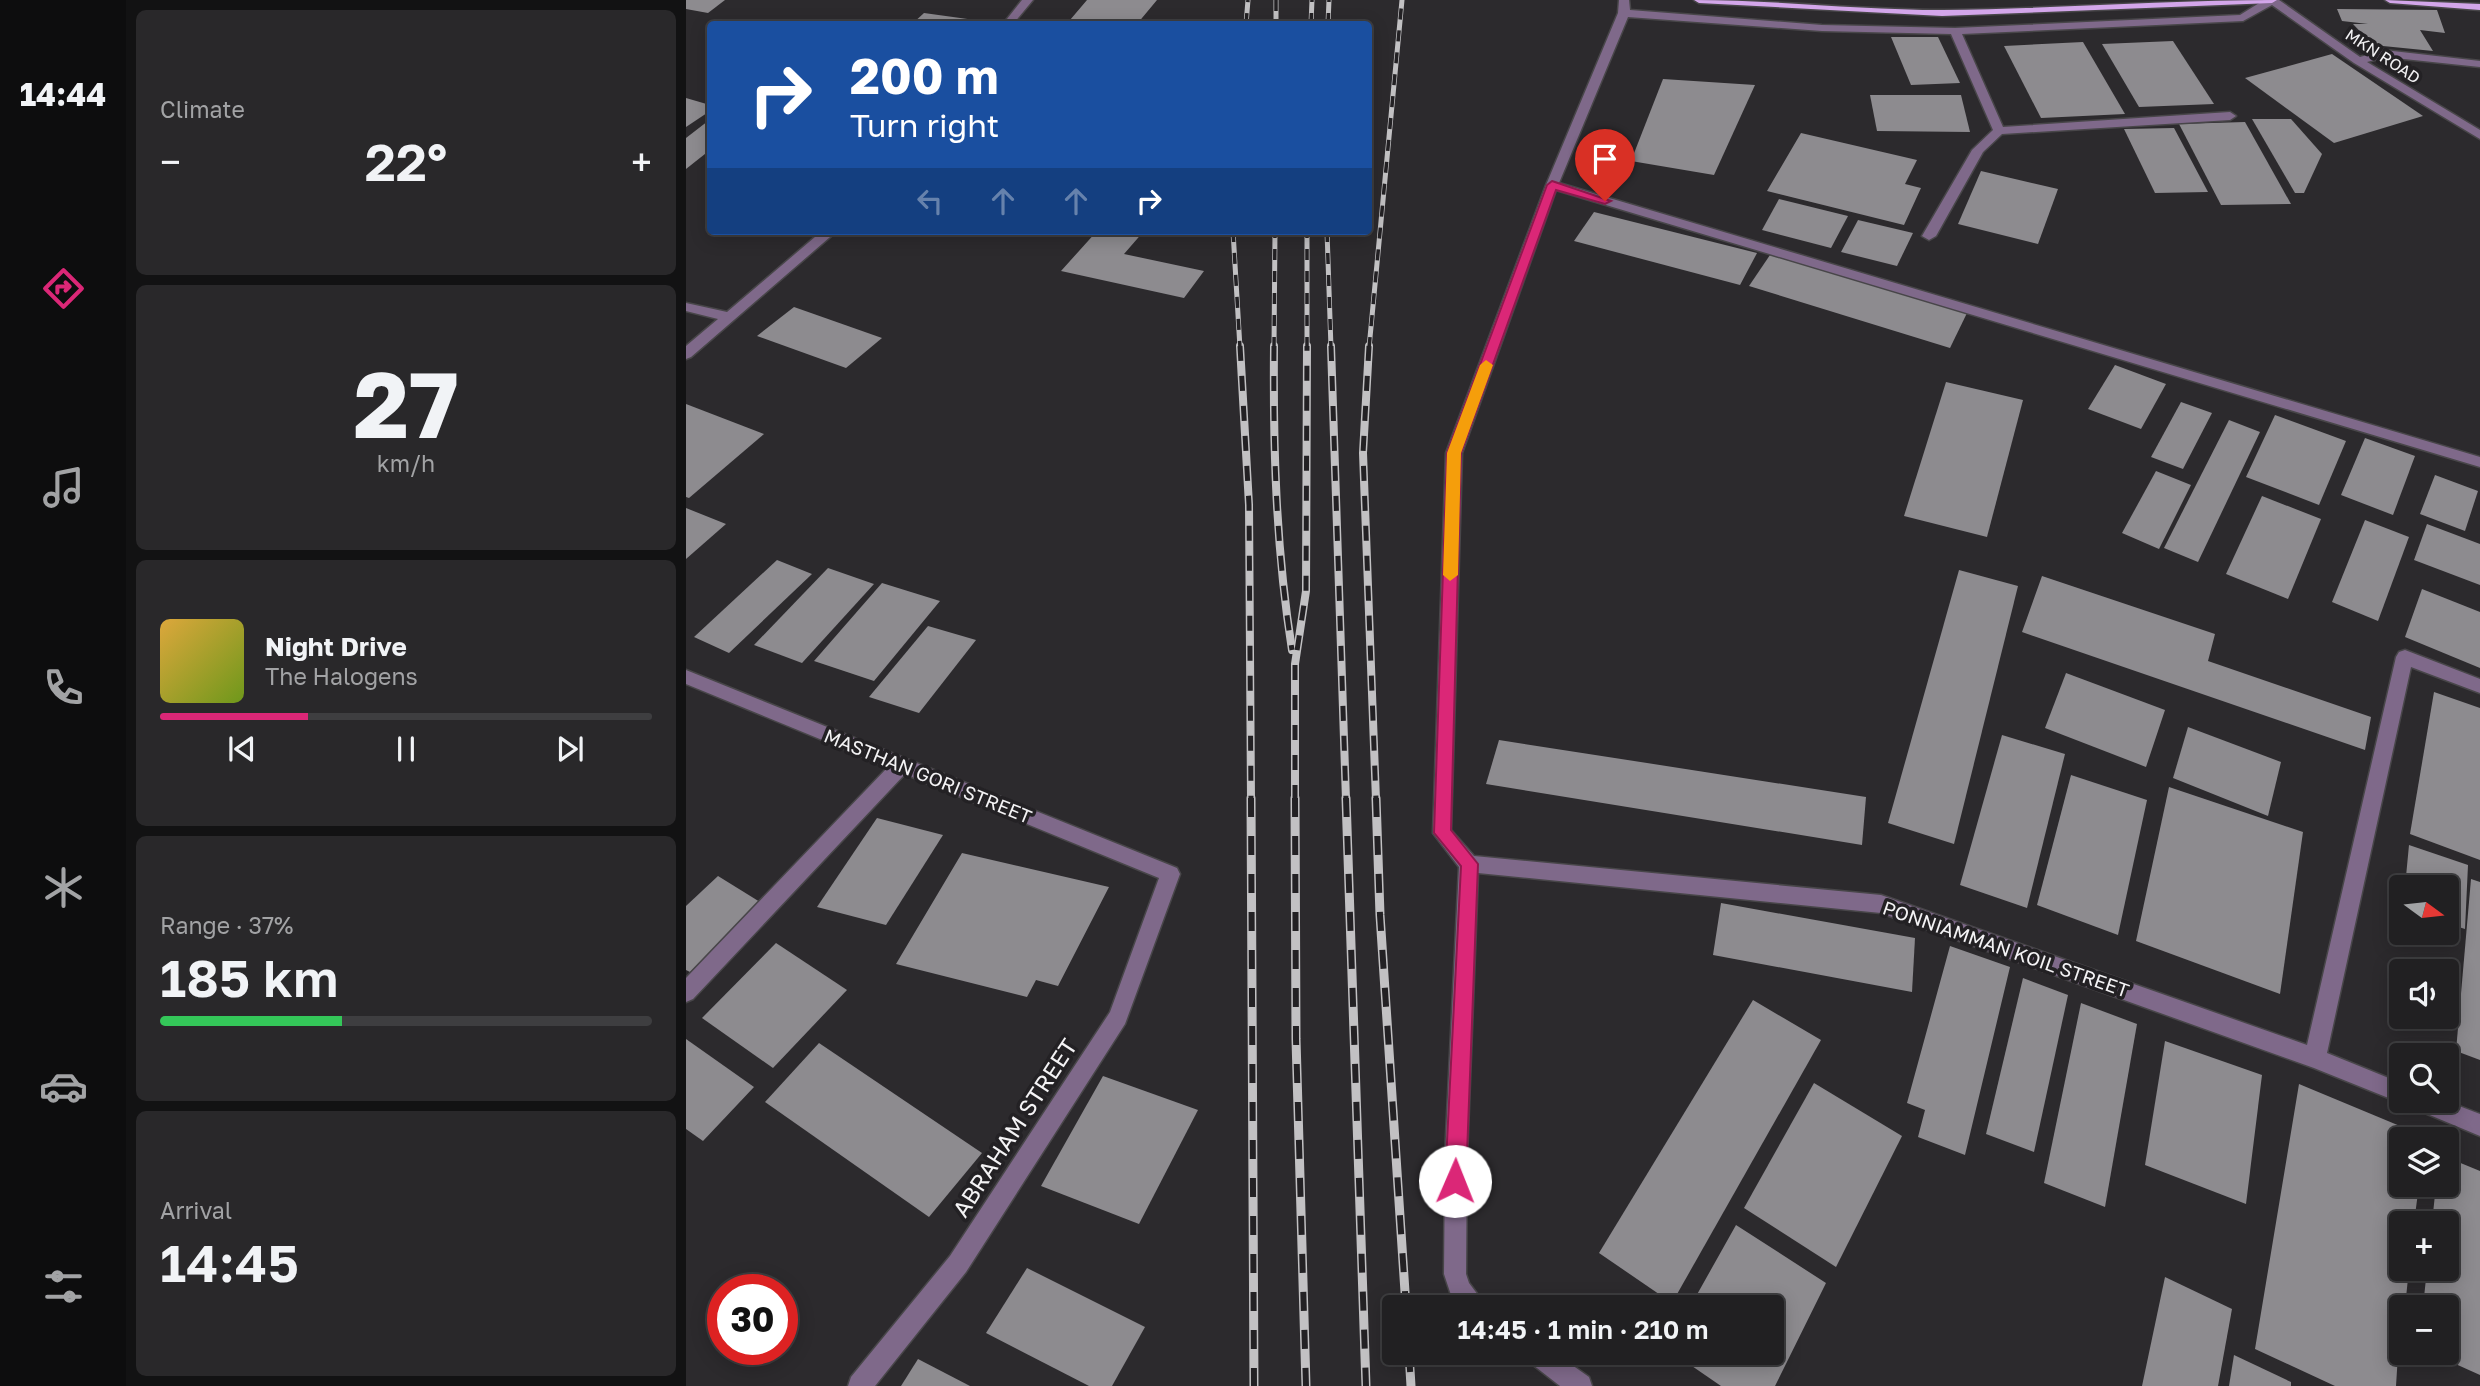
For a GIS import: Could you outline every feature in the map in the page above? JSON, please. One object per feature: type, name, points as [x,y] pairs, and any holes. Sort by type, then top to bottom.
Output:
[{"type":"main road","points":[[1699,0],[1942,13],[2272,0]]},
{"type":"main road","points":[[2389,0],[2480,7]]},
{"type":"street","points":[[1010,21],[1028,0]]},
{"type":"street","points":[[1466,1295],[1455,1274],[1456,1157],[1469,864],[1442,833],[1454,453],[1552,185],[1624,6],[1822,28],[1955,31],[2243,18],[2272,0]]},
{"type":"street","name":"MKN ROAD","points":[[2272,0],[2358,61],[2480,135]]},
{"type":"street","points":[[1955,31],[1999,131]]},
{"type":"street","points":[[2358,61],[2384,54],[2480,64]]},
{"type":"street","points":[[1929,236],[1979,150],[1999,131],[2230,116]]},
{"type":"street","points":[[1552,185],[2480,463]]},
{"type":"street","points":[[686,354],[825,235]]},
{"type":"street","points":[[686,307],[729,317]]},
{"type":"street","points":[[2315,1058],[2405,657],[2480,686]]},
{"type":"street","name":"MASTHAN GORI STREET","points":[[686,677],[1170,874]]},
{"type":"street","points":[[686,992],[902,765]]},
{"type":"street","name":"PONNIAMMAN KOIL STREET","points":[[1469,864],[1881,905],[2315,1058],[2389,1088]]},
{"type":"street","name":"ABRAHAM STREET","points":[[860,1386],[958,1264],[1118,1017],[1170,874]]},
{"type":"street","points":[[2450,1113],[2480,1125]]},
{"type":"street","points":[[1552,1365],[1580,1386]]},
{"type":"building","points":[[686,0],[725,0],[708,13],[686,9]]},
{"type":"building","points":[[1087,0],[1157,0],[1140,21],[1070,20]]},
{"type":"building","points":[[2337,9],[2437,10],[2445,33],[2420,30],[2433,51],[2373,45],[2353,24],[2368,24],[2342,21]]},
{"type":"building","points":[[924,13],[982,21],[915,21]]},
{"type":"building","points":[[1891,37],[1938,37],[1960,83],[1911,85]]},
{"type":"building","points":[[2173,41],[2214,104],[2139,107],[2102,44]]},
{"type":"building","points":[[2083,42],[2125,114],[2041,118],[2004,46]]},
{"type":"building","points":[[2332,54],[2423,116],[2334,143],[2245,78]]},
{"type":"building","points":[[1663,79],[1755,85],[1714,175],[1631,161]]},
{"type":"building","points":[[1870,95],[1961,95],[1970,132],[1877,131]]},
{"type":"building","points":[[686,98],[707,104],[707,113],[686,127]]},
{"type":"building","points":[[2252,119],[2291,119],[2322,154],[2304,193],[2295,193]]},
{"type":"building","points":[[707,122],[707,152],[686,169],[686,138]]},
{"type":"building","points":[[2245,122],[2291,204],[2221,205],[2179,124]]},
{"type":"building","points":[[2174,128],[2208,192],[2155,193],[2124,129]]},
{"type":"building","points":[[1801,133],[1917,160],[1905,184],[1921,188],[1904,225],[1767,191]]},
{"type":"building","points":[[1981,171],[2058,189],[2038,244],[1958,224]]},
{"type":"building","points":[[1779,199],[1848,216],[1831,248],[1762,230]]},
{"type":"building","points":[[1594,212],[1757,253],[1740,285],[1574,241]]},
{"type":"building","points":[[1858,220],[1913,233],[1897,266],[1841,252]]},
{"type":"building","points":[[1093,235],[1141,235],[1124,254],[1204,271],[1184,298],[1061,271]]},
{"type":"building","points":[[1770,255],[1967,313],[1950,348],[1749,286]]},
{"type":"building","points":[[794,307],[882,338],[846,368],[757,336]]},
{"type":"building","points":[[2115,365],[2166,384],[2141,429],[2088,409]]},
{"type":"building","points":[[1946,382],[2023,400],[1987,537],[1904,516]]},
{"type":"building","points":[[2181,402],[2212,413],[2183,469],[2151,457]]},
{"type":"building","points":[[686,404],[764,434],[689,498],[686,497]]},
{"type":"building","points":[[2275,415],[2346,441],[2319,505],[2246,477]]},
{"type":"building","points":[[2229,420],[2260,432],[2198,562],[2164,548]]},
{"type":"building","points":[[2365,438],[2415,456],[2393,515],[2341,495]]},
{"type":"building","points":[[2156,471],[2191,485],[2159,549],[2122,533]]},
{"type":"building","points":[[2435,475],[2478,491],[2465,531],[2420,514]]},
{"type":"building","points":[[2262,496],[2321,519],[2288,599],[2226,574]]},
{"type":"building","points":[[686,508],[726,524],[686,559]]},
{"type":"building","points":[[2365,520],[2409,537],[2378,621],[2332,602]]},
{"type":"building","points":[[2427,524],[2480,544],[2480,585],[2414,560]]},
{"type":"building","points":[[777,560],[812,574],[729,653],[694,637]]},
{"type":"building","points":[[828,568],[874,584],[802,663],[754,645]]},
{"type":"building","points":[[1959,570],[2018,586],[1954,844],[1888,823]]},
{"type":"building","points":[[2042,576],[2215,634],[2208,661],[2371,717],[2365,750],[2022,632]]},
{"type":"building","points":[[882,583],[940,601],[874,681],[814,661]]},
{"type":"building","points":[[2422,589],[2480,612],[2480,668],[2405,637]]},
{"type":"building","points":[[928,626],[976,640],[919,713],[869,697]]},
{"type":"building","points":[[2066,673],[2165,710],[2146,767],[2045,728]]},
{"type":"building","points":[[2434,692],[2480,708],[2480,860],[2410,834]]},
{"type":"building","points":[[2188,727],[2281,762],[2268,816],[2173,778]]},
{"type":"building","points":[[2002,735],[2065,754],[2027,908],[1960,885]]},
{"type":"building","points":[[1499,740],[1866,797],[1862,845],[1486,784]]},
{"type":"building","points":[[2071,775],[2147,800],[2118,935],[2037,905]]},
{"type":"building","points":[[2169,787],[2303,832],[2280,994],[2136,941]]},
{"type":"building","points":[[877,818],[943,835],[886,925],[817,907]]},
{"type":"building","points":[[2409,845],[2468,865],[2465,929],[2459,927],[2459,875],[2406,875]]},
{"type":"building","points":[[962,853],[1109,887],[1058,986],[1036,980],[1027,997],[896,964]]},
{"type":"building","points":[[718,876],[760,902],[690,972],[686,970],[686,906]]},
{"type":"building","points":[[2471,879],[2480,882],[2480,1060],[2459,1052],[2459,1043],[2457,1043]]},
{"type":"building","points":[[1721,903],[1915,938],[1912,992],[1713,955]]},
{"type":"building","points":[[776,943],[847,990],[773,1068],[702,1018]]},
{"type":"building","points":[[1950,946],[2010,967],[1965,1155],[1918,1137],[1925,1110],[1907,1103]]},
{"type":"building","points":[[2023,978],[2068,995],[2034,1152],[1986,1134]]},
{"type":"building","points":[[1753,1000],[1821,1040],[1677,1295],[1660,1295],[1599,1253]]},
{"type":"building","points":[[2081,1003],[2137,1024],[2105,1207],[2044,1183]]},
{"type":"building","points":[[686,1039],[754,1087],[703,1141],[686,1129]]},
{"type":"building","points":[[2165,1041],[2262,1075],[2246,1204],[2145,1165]]},
{"type":"building","points":[[819,1043],[982,1153],[929,1217],[765,1102]]},
{"type":"building","points":[[1103,1076],[1198,1110],[1139,1224],[1041,1186]]},
{"type":"building","points":[[1814,1083],[1902,1136],[1836,1267],[1744,1208]]},
{"type":"building","points":[[2299,1084],[2402,1127],[2389,1127],[2389,1197],[2417,1197],[2416,1211],[2389,1211],[2389,1281],[2408,1281],[2406,1295],[2389,1295],[2389,1365],[2397,1365],[2396,1386],[2335,1386],[2255,1349]]},
{"type":"building","points":[[2459,1162],[2480,1171],[2480,1375],[2458,1365],[2459,1295],[2424,1295],[2426,1281],[2459,1281],[2459,1211],[2433,1211],[2435,1197],[2459,1197]]},
{"type":"building","points":[[1736,1225],[1826,1283],[1775,1386],[1721,1386],[1690,1365],[1784,1365],[1784,1295],[1697,1295]]},
{"type":"building","points":[[1027,1268],[1145,1327],[1112,1386],[1089,1386],[986,1333]]},
{"type":"building","points":[[2165,1277],[2232,1309],[2218,1386],[2142,1386]]},
{"type":"building","points":[[2234,1355],[2291,1382],[2291,1386],[2229,1386]]},
{"type":"building","points":[[918,1359],[970,1386],[901,1386]]},
{"type":"railway","points":[[1246,21],[1248,0]]},
{"type":"railway","points":[[1276,0],[1276,21]]},
{"type":"railway","points":[[1311,21],[1312,0]]},
{"type":"railway","points":[[1328,21],[1329,0]]},
{"type":"railway","points":[[1369,348],[1402,0]]},
{"type":"railway","points":[[1233,235],[1240,348]]},
{"type":"railway","points":[[1274,348],[1275,235]]},
{"type":"railway","points":[[1307,235],[1307,346]]},
{"type":"railway","points":[[1327,235],[1331,348]]},
{"type":"railway","points":[[1240,346],[1249,505],[1251,800]]},
{"type":"railway","points":[[1295,798],[1295,664],[1306,591],[1307,346]]},
{"type":"railway","points":[[1331,346],[1346,800]]},
{"type":"railway","points":[[1369,346],[1363,453],[1376,800]]},
{"type":"railway","points":[[1274,348],[1277,499],[1282,574],[1292,650]]},
{"type":"railway","points":[[1251,798],[1254,1386]]},
{"type":"railway","points":[[1295,798],[1296,1039],[1306,1386]]},
{"type":"railway","points":[[1346,798],[1366,1386]]},
{"type":"railway","points":[[1376,798],[1380,915],[1405,1295]]},
{"type":"railway","points":[[1410,1365],[1411,1386]]},
{"type":"slow traffic","points":[[1450,575],[1454,453],[1486,365]]},
{"type":"route","points":[[1455,1181],[1469,864],[1442,833],[1454,453],[1552,185],[1605,201]]}]
